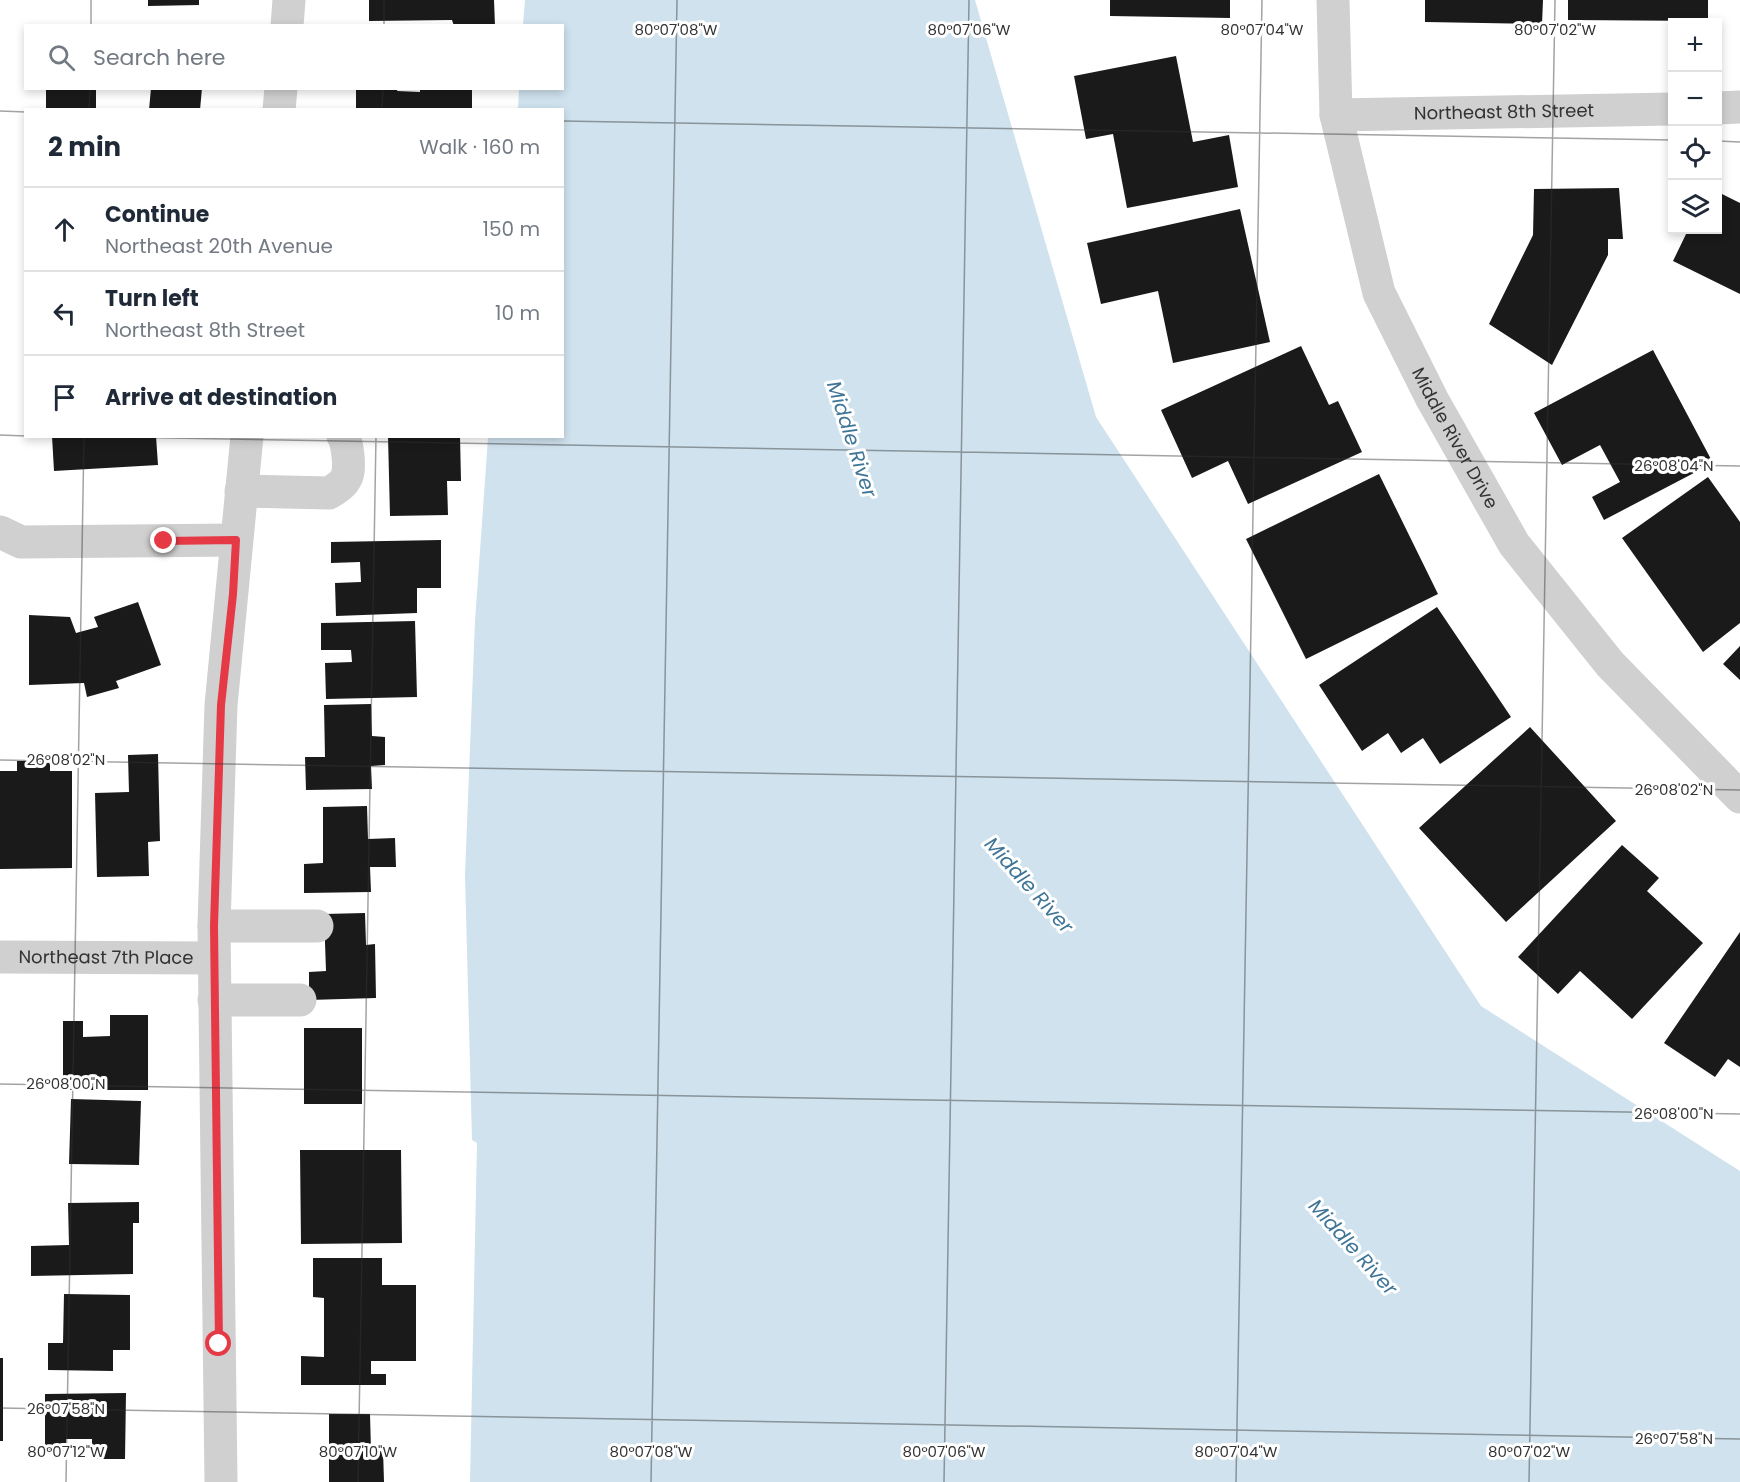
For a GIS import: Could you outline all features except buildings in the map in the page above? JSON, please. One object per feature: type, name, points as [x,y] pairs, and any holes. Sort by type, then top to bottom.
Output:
[{"type":"street","points":[[286,24],[289,0]]},
{"type":"street","name":"Middle River Drive","points":[[1333,0],[1336,115],[1378,293],[1432,399],[1514,544],[1610,664],[1740,797]]},
{"type":"street","points":[[279,108],[281,90]]},
{"type":"street","points":[[1722,108],[1740,107]]},
{"type":"street","name":"Northeast 8th Street","points":[[1336,115],[1668,109]]},
{"type":"street","points":[[221,1482],[213,958],[221,705],[247,438]]},
{"type":"street","points":[[241,491],[329,493],[340,487],[348,476],[347,442],[344,438]]},
{"type":"street","points":[[0,532],[21,542],[236,540]]},
{"type":"street","points":[[214,926],[317,926]]},
{"type":"street","name":"Northeast 7th Place","points":[[0,957],[213,958]]},
{"type":"street","points":[[214,1000],[300,999]]},
{"type":"water","name":"Middle River","points":[[525,0],[975,0],[1096,417],[1481,1006],[1740,1171],[1740,1482],[470,1482],[477,1143],[472,1140],[465,875],[475,621],[488,438],[564,438],[564,108],[518,108],[519,90],[564,90],[564,24],[523,24]]},
{"type":"route","points":[[164,541],[236,540],[233,594],[221,705],[214,926],[219,1344]]}]
